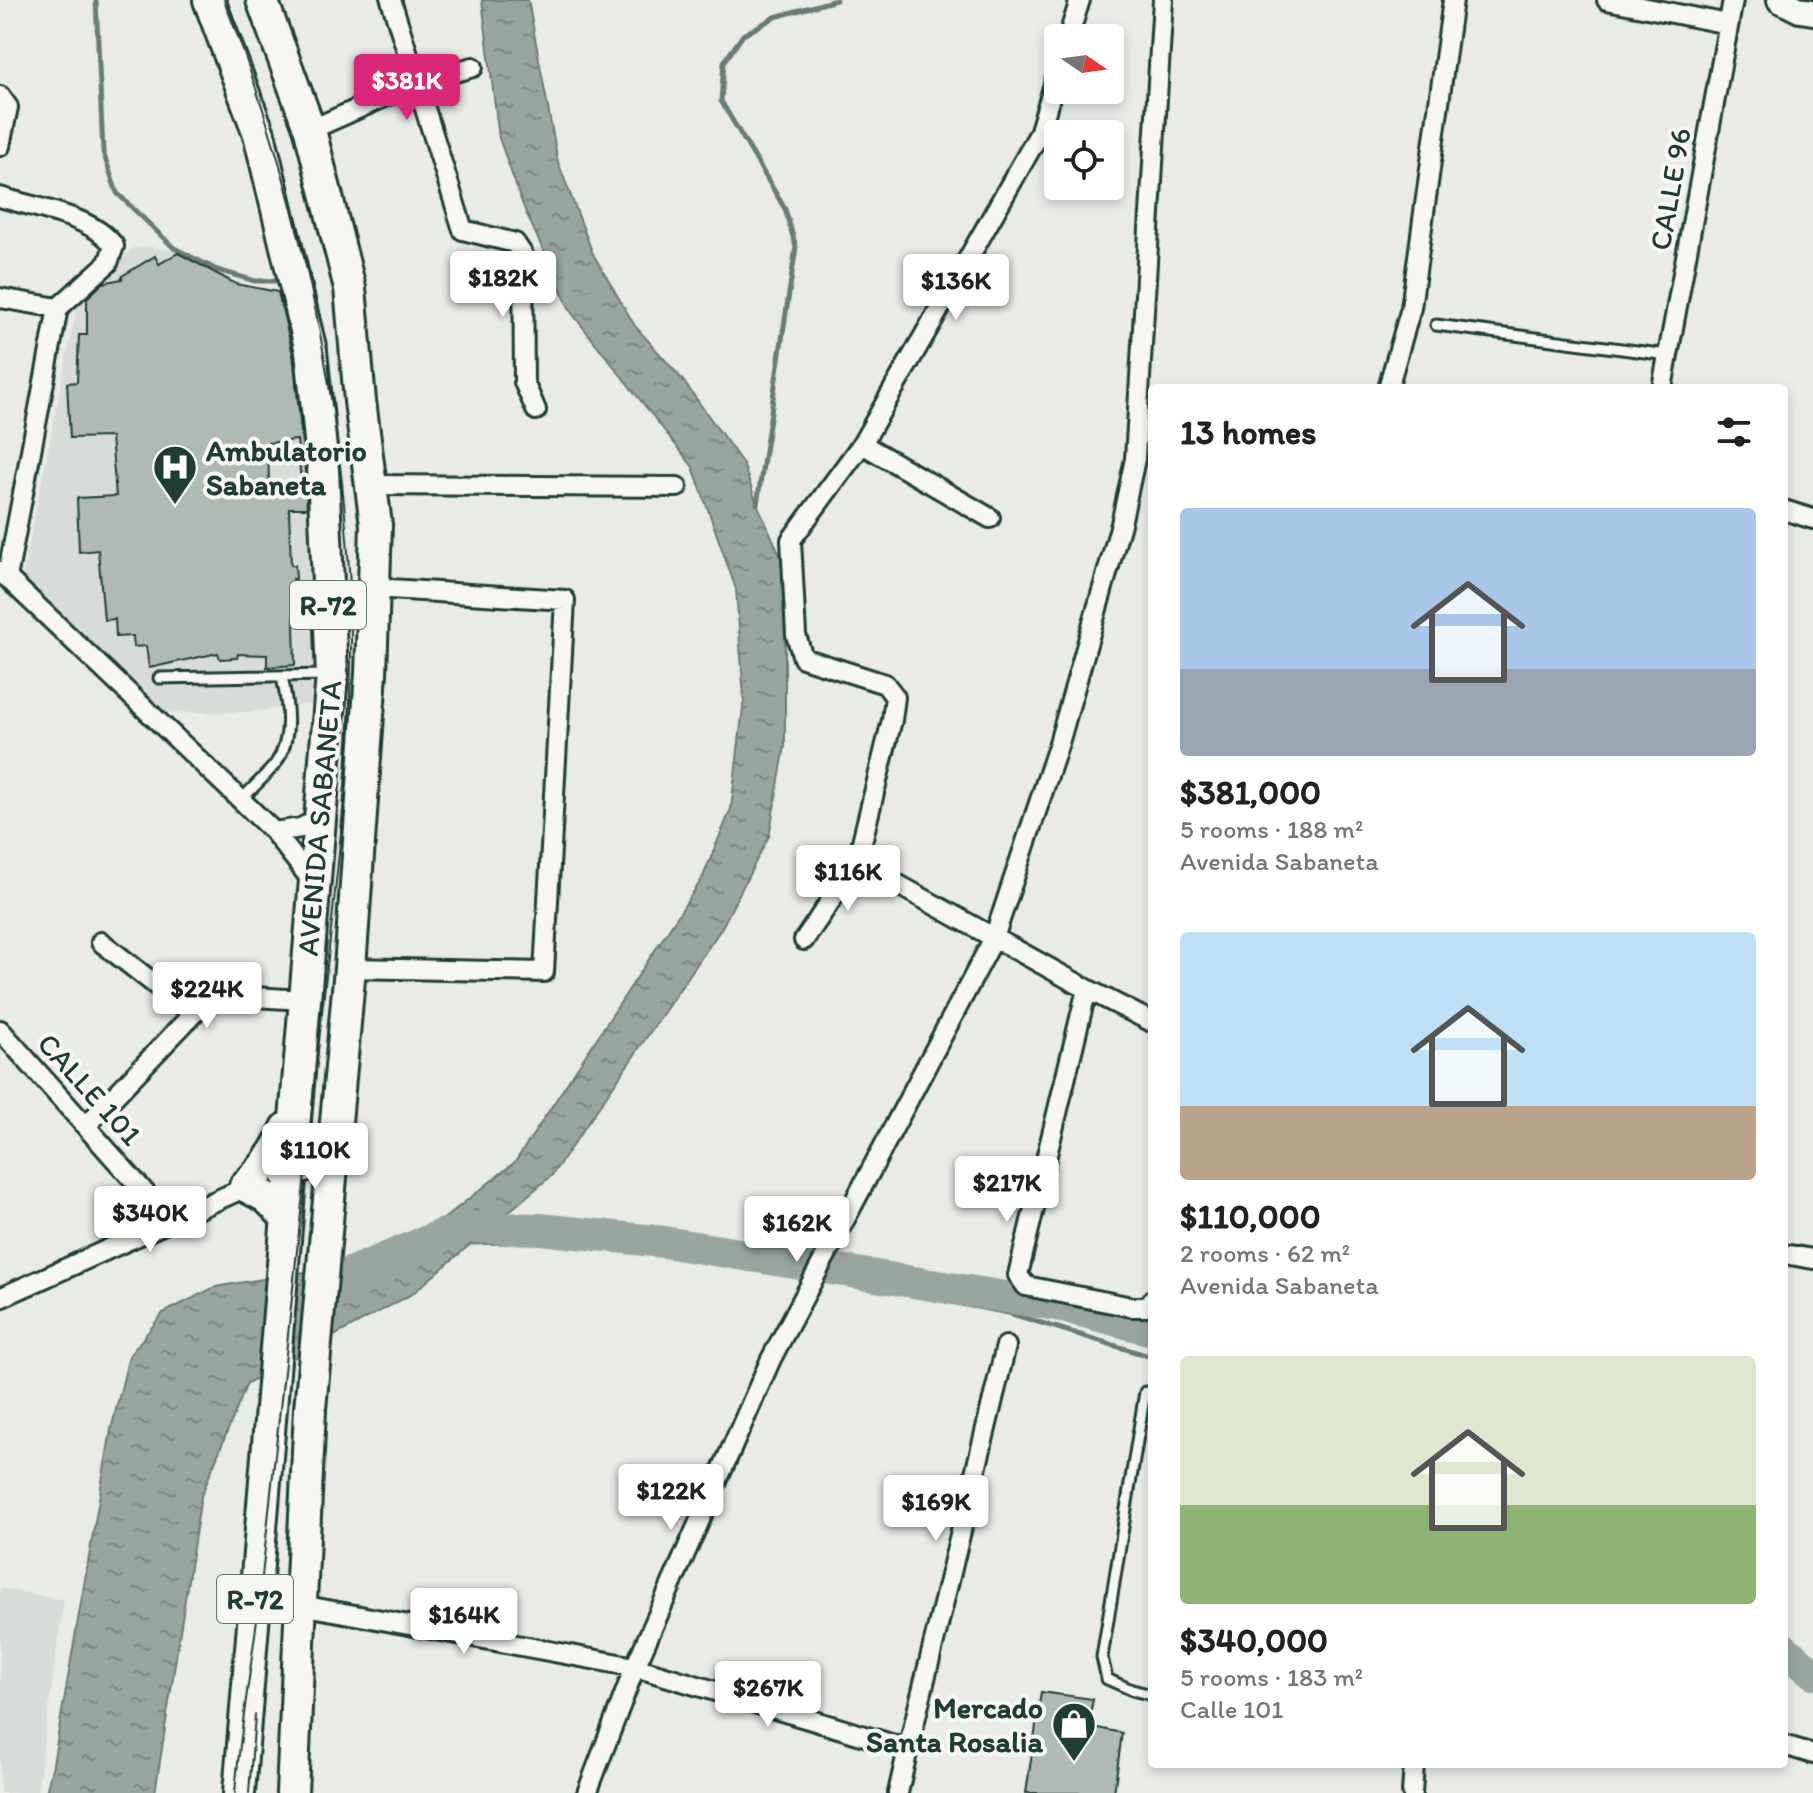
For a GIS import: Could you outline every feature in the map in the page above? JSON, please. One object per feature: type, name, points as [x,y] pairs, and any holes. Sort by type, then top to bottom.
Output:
[{"type":"main road","name":"AVENIDA SABANETA","points":[[209,0],[259,134],[311,351],[323,469],[332,675],[239,1793]]},
{"type":"main road","name":"AVENIDA SABANETA","points":[[262,0],[310,130],[350,288],[376,525],[371,673],[350,968],[310,1409],[292,1793]]},
{"type":"main road","points":[[285,1220],[266,1197],[245,1186],[264,1169],[280,1145],[296,1107]]},
{"type":"main road","points":[[294,1751],[301,1793]]},
{"type":"street","points":[[391,0],[463,230],[515,243],[523,255],[524,382],[536,410]]},
{"type":"street","points":[[1072,24],[1080,0]]},
{"type":"street","points":[[587,1793],[635,1667],[771,1359],[994,938],[1059,743],[1121,524],[1135,459],[1163,0]]},
{"type":"street","points":[[1389,384],[1411,308],[1453,0]]},
{"type":"street","points":[[1607,0],[1728,24]]},
{"type":"street","name":"CALLE 96","points":[[1663,384],[1733,0]]},
{"type":"street","points":[[1780,0],[1800,10],[1813,12]]},
{"type":"street","points":[[310,130],[416,83],[473,67]]},
{"type":"street","points":[[0,96],[8,107],[0,146]]},
{"type":"street","points":[[804,940],[857,862],[895,697],[885,684],[803,658],[796,635],[791,540],[862,444],[1039,134],[1048,104]]},
{"type":"street","points":[[0,197],[90,225],[105,234],[114,246],[108,263],[58,308],[4,574],[274,832],[313,882]]},
{"type":"street","points":[[0,298],[58,308]]},
{"type":"street","points":[[862,444],[990,518]]},
{"type":"street","points":[[371,485],[677,487]]},
{"type":"street","points":[[1788,511],[1813,519]]},
{"type":"street","points":[[350,968],[544,972],[565,600],[374,588]]},
{"type":"street","points":[[274,832],[301,828],[318,819]]},
{"type":"street","points":[[857,862],[1148,1020]]},
{"type":"street","points":[[101,942],[193,1014]]},
{"type":"street","points":[[1087,989],[1018,1275],[1026,1286],[1132,1307],[1148,1305]]},
{"type":"street","points":[[86,1126],[207,1000],[222,995],[304,1000]]},
{"type":"street","name":"CALLE 101","points":[[0,1030],[171,1222]]},
{"type":"street","points":[[0,1298],[245,1186],[331,1165]]},
{"type":"street","points":[[1788,1255],[1813,1259]]},
{"type":"street","points":[[898,1793],[1006,1346]]},
{"type":"street","points":[[301,1605],[635,1667],[908,1749]]},
{"type":"street","points":[[1788,1746],[1813,1754]]},
{"type":"street","points":[[1412,1793],[1414,1768]]},
{"type":"lane","points":[[1436,325],[1668,355]]},
{"type":"lane","points":[[159,678],[332,675]]},
{"type":"lane","points":[[241,800],[277,762],[287,733],[282,677]]},
{"type":"lane","points":[[1145,1392],[1102,1657],[1107,1679],[1148,1694]]},
{"type":"shaded area","name":"Ambulatorio Sabaneta","points":[[152,247],[180,252],[203,269],[245,285],[285,291],[301,353],[310,435],[322,703],[249,712],[164,713],[22,578],[78,301],[133,248]]},
{"type":"shaded area","points":[[0,1588],[64,1600],[37,1793],[0,1793]]},
{"type":"water","points":[[482,0],[528,0],[558,162],[593,254],[635,326],[681,378],[743,464],[785,566],[785,746],[769,836],[721,929],[552,1175],[412,1294],[247,1383],[201,1496],[155,1793],[46,1793],[111,1430],[129,1356],[163,1313],[215,1287],[346,1265],[387,1264],[515,1162],[702,879],[731,809],[744,699],[736,589],[693,467],[571,312],[524,208],[499,138]]},
{"type":"building","name":"Ambulatorio Sabaneta","points":[[178,253],[236,284],[278,292],[293,354],[307,508],[289,508],[291,565],[295,565],[296,579],[293,579],[295,665],[267,667],[267,655],[238,654],[237,658],[220,659],[218,653],[149,668],[146,646],[134,647],[133,636],[116,637],[115,619],[104,620],[98,550],[79,552],[77,498],[116,496],[111,437],[70,438],[67,383],[77,382],[79,335],[87,335],[87,298],[103,283],[122,279],[122,276],[155,256],[159,264]],"holes":[[[297,440],[301,482],[269,483],[268,443]]]},
{"type":"building","name":"Mercado Santa Rosalia","points":[[1041,1692],[1093,1699],[1088,1726],[1122,1733],[1114,1793],[1026,1793]]},
{"type":"waterway","points":[[96,0],[103,152],[117,193],[174,248],[217,270],[255,281],[284,281]]},
{"type":"waterway","points":[[757,504],[796,247],[785,209],[721,101],[724,62],[743,35],[775,17],[836,0]]},
{"type":"waterway","points":[[461,1227],[540,1229],[664,1242],[1062,1306],[1148,1329]]},
{"type":"waterway","points":[[328,1282],[444,1234]]},
{"type":"waterway","points":[[472,1243],[579,1240],[809,1276]]},
{"type":"waterway","points":[[819,1277],[1009,1313],[1148,1356]]},
{"type":"waterway","points":[[1788,1652],[1813,1673]]},
{"type":"waterway","points":[[1788,1662],[1813,1673]]},
{"type":"tram line","points":[[224,0],[273,142],[311,288],[325,362],[345,511],[351,640],[348,747],[339,853],[259,1603],[235,1793]]},
{"type":"tram line","points":[[249,1793],[255,1715]]},
{"type":"place","name":"Ambulatorio Sabaneta","points":[[175,506]]},
{"type":"place","name":"Mercado Santa Rosalia","points":[[1074,1763]]}]
